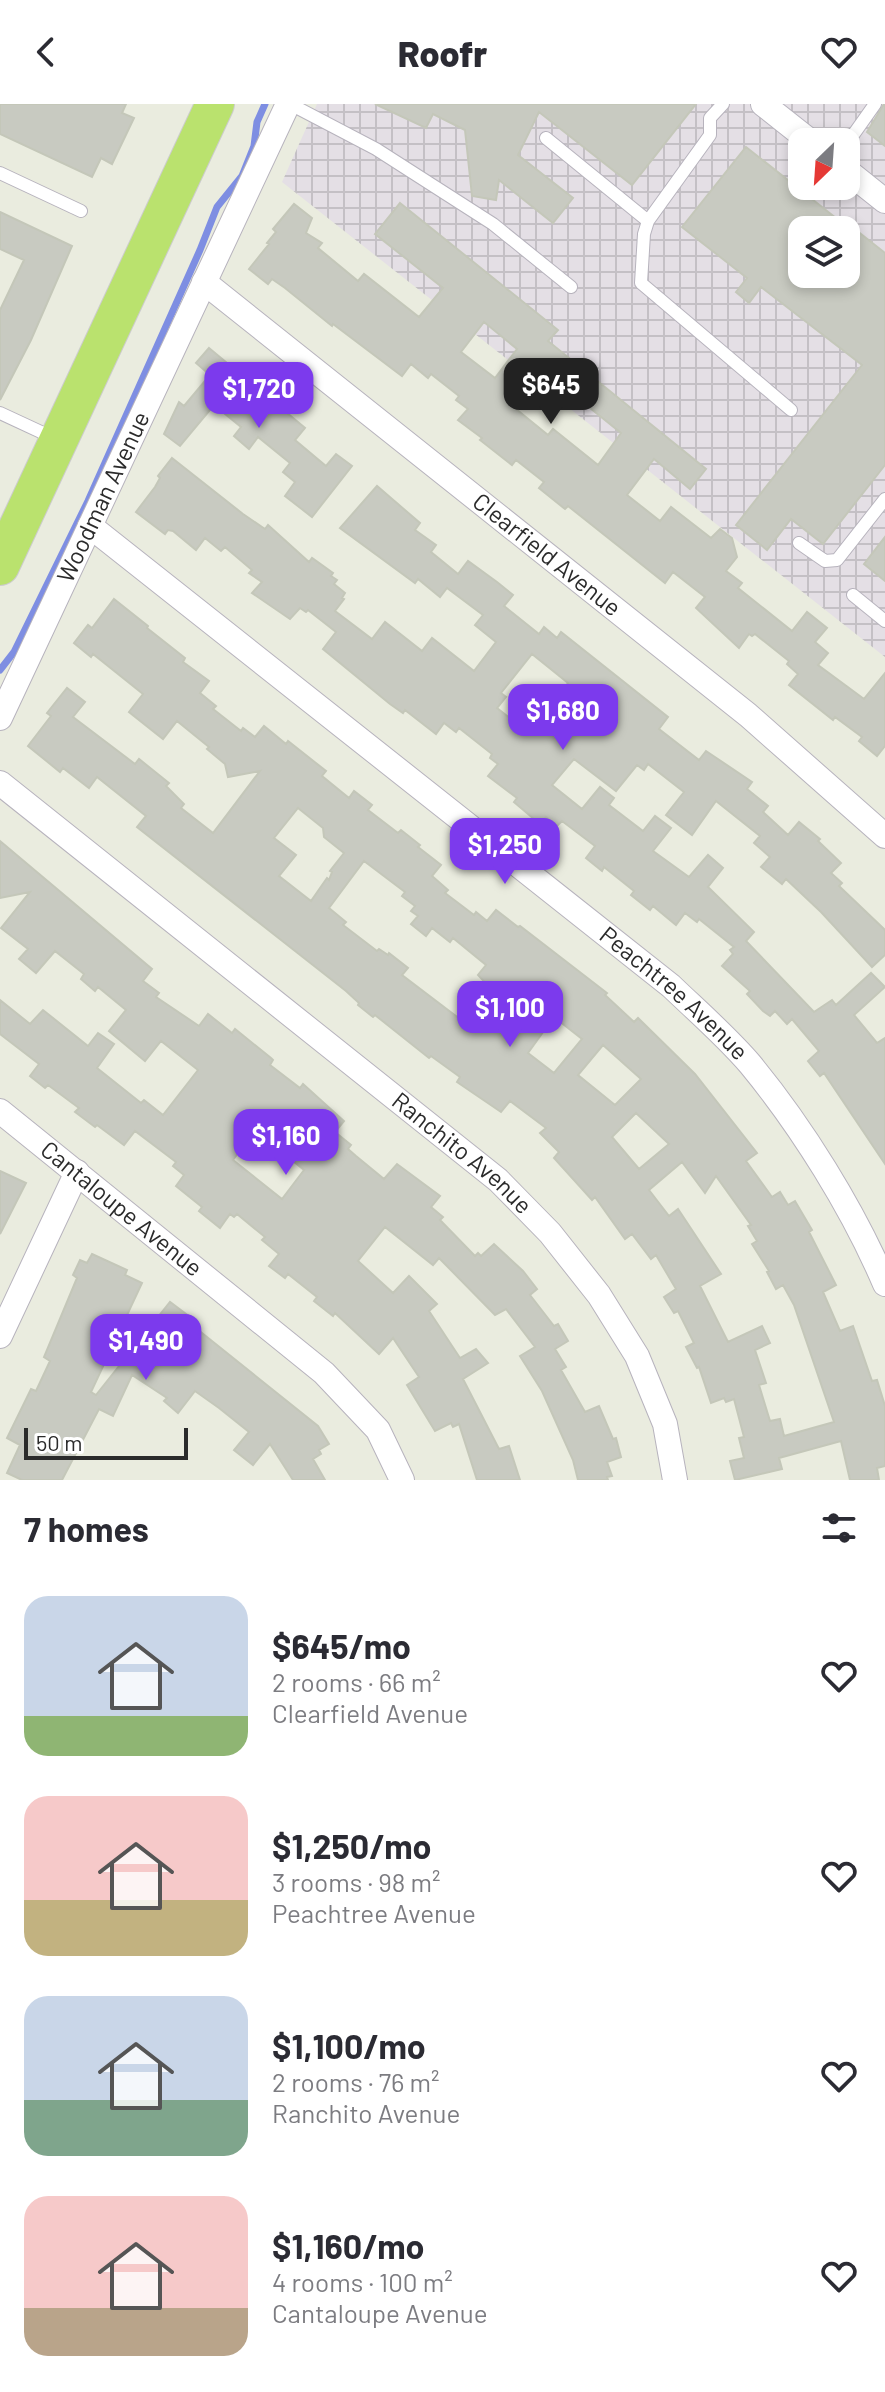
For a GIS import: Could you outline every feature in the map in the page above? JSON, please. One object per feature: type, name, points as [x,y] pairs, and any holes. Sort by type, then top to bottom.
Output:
[{"type":"main road","points":[[0,566],[215,104]]},
{"type":"street","name":"Woodman Avenue","points":[[0,718],[289,104]]},
{"type":"street","points":[[763,104],[793,128]]},
{"type":"street","points":[[860,181],[885,201]]},
{"type":"street","name":"Clearfield Avenue","points":[[204,282],[748,715],[885,836]]},
{"type":"street","name":"Peachtree Avenue","points":[[90,526],[671,986],[748,1062],[793,1120],[830,1180],[885,1284]]},
{"type":"street","name":"Ranchito Avenue","points":[[0,783],[498,1180],[550,1233],[599,1295],[637,1356],[665,1424],[675,1480]]},
{"type":"street","name":"Cantaloupe Avenue","points":[[0,1111],[324,1373],[378,1430],[402,1480]]},
{"type":"street","points":[[0,1336],[77,1172]]},
{"type":"lane","points":[[289,104],[376,149],[493,224],[571,287]]},
{"type":"lane","points":[[723,104],[710,118],[710,135],[648,221],[641,283],[791,410]]},
{"type":"lane","points":[[858,128],[875,104]]},
{"type":"lane","points":[[546,138],[648,221]]},
{"type":"lane","points":[[0,173],[81,211]]},
{"type":"lane","points":[[0,413],[59,440]]},
{"type":"lane","points":[[799,543],[825,561],[837,560],[885,499]]},
{"type":"lane","points":[[853,595],[885,621]]},
{"type":"shaded area","points":[[317,104],[885,104],[885,657],[282,182]]},
{"type":"building","points":[[0,104],[126,104],[122,113],[134,118],[112,164],[101,158],[92,177],[0,134]]},
{"type":"building","points":[[375,104],[696,104],[632,185],[539,112],[518,155],[573,198],[553,223],[499,180],[496,200],[472,196],[465,130],[433,114],[426,128]]},
{"type":"building","points":[[885,104],[885,146],[867,132]]},
{"type":"building","points":[[746,147],[788,180],[788,200],[813,200],[833,216],[788,216],[788,288],[860,288],[860,233],[885,253],[885,465],[823,544],[791,519],[767,550],[736,525],[862,365],[761,287],[749,303],[736,292],[747,278],[682,227]]},
{"type":"building","points":[[400,203],[558,330],[548,341],[706,469],[690,489],[654,459],[627,495],[660,521],[671,507],[711,538],[720,529],[732,538],[737,557],[726,571],[742,583],[738,588],[792,631],[807,612],[827,628],[815,642],[828,653],[818,665],[864,699],[885,673],[885,746],[877,756],[859,741],[862,737],[835,717],[833,720],[789,685],[798,674],[787,664],[789,661],[755,634],[749,634],[739,648],[696,608],[705,597],[673,572],[665,583],[568,506],[565,509],[539,488],[544,482],[516,460],[512,465],[480,440],[482,438],[458,420],[468,409],[456,400],[459,396],[431,374],[428,378],[411,364],[402,376],[285,288],[272,279],[268,284],[249,269],[269,244],[276,232],[273,229],[294,204],[312,218],[306,233],[322,243],[318,248],[358,281],[364,274],[419,317],[443,288],[375,234]],"holes":[[[484,322],[517,349],[495,378],[461,352]],[[544,371],[621,433],[598,465],[553,429],[548,435],[516,409]]]},
{"type":"building","points":[[0,212],[72,246],[31,340],[0,400],[0,310],[24,260],[0,249]]},
{"type":"building","points":[[209,348],[305,428],[295,440],[326,466],[336,454],[352,466],[312,517],[285,496],[295,482],[283,472],[290,463],[258,437],[249,449],[234,436],[241,427],[214,405],[180,446],[164,434],[179,402],[184,406],[210,375],[196,363]]},
{"type":"building","points":[[172,458],[243,514],[265,529],[268,525],[309,562],[312,558],[333,573],[331,576],[337,580],[334,584],[345,593],[335,611],[372,639],[385,622],[422,651],[432,638],[474,671],[496,642],[475,625],[483,615],[447,588],[440,597],[418,579],[415,583],[340,528],[377,486],[420,523],[415,530],[436,545],[431,552],[458,574],[468,561],[497,582],[513,595],[504,606],[539,634],[544,627],[557,638],[561,632],[668,717],[659,729],[699,760],[706,751],[752,782],[747,789],[768,806],[763,812],[788,835],[799,822],[820,839],[818,841],[841,863],[831,873],[842,883],[839,886],[885,930],[885,955],[872,967],[786,879],[782,884],[761,867],[770,857],[754,843],[760,836],[716,801],[692,835],[666,815],[684,792],[648,764],[644,770],[637,765],[616,791],[574,759],[552,785],[582,809],[600,787],[614,798],[609,805],[643,831],[655,816],[671,828],[653,851],[689,877],[708,855],[723,868],[708,887],[754,932],[746,941],[814,1012],[832,1000],[836,1005],[871,973],[885,987],[854,1015],[877,1043],[885,1038],[885,1164],[824,1073],[820,1076],[808,1061],[819,1051],[792,1019],[787,1024],[775,1011],[770,1016],[763,1011],[747,994],[750,991],[722,966],[733,954],[730,950],[734,947],[699,919],[697,922],[685,913],[676,925],[653,906],[650,910],[631,895],[634,891],[604,867],[602,871],[586,858],[595,846],[562,821],[557,826],[546,817],[540,824],[514,802],[517,798],[488,776],[498,764],[490,758],[492,754],[459,728],[456,732],[444,723],[436,734],[405,710],[403,713],[390,704],[323,649],[336,632],[308,610],[306,612],[300,608],[290,619],[252,593],[262,582],[225,547],[221,551],[205,538],[196,550],[173,531],[168,530],[165,534],[136,512],[155,487],[160,478],[158,476]],"holes":[[[532,654],[568,683],[529,733],[497,708],[506,697],[501,693]]]},
{"type":"building","points":[[885,537],[885,581],[864,564]]},
{"type":"building","points":[[114,599],[185,658],[183,662],[209,681],[200,693],[216,706],[213,709],[241,731],[243,728],[255,737],[264,726],[286,744],[288,741],[326,771],[322,776],[349,798],[354,791],[372,805],[368,810],[398,833],[401,830],[441,865],[432,876],[448,890],[445,893],[487,921],[496,910],[520,926],[607,993],[605,995],[634,1022],[638,1018],[695,1074],[757,1153],[746,1161],[772,1197],[780,1192],[788,1205],[795,1201],[812,1230],[809,1232],[836,1285],[823,1292],[840,1331],[853,1326],[872,1381],[877,1380],[885,1406],[885,1466],[877,1468],[879,1480],[850,1480],[841,1441],[779,1458],[782,1469],[735,1480],[730,1461],[744,1458],[739,1438],[744,1437],[734,1399],[726,1402],[724,1398],[711,1403],[699,1367],[686,1347],[694,1343],[678,1311],[674,1313],[664,1297],[676,1289],[656,1255],[651,1259],[632,1234],[625,1239],[595,1197],[592,1200],[554,1158],[559,1152],[540,1133],[546,1128],[510,1101],[501,1112],[457,1082],[460,1077],[431,1056],[429,1058],[375,1015],[373,1017],[346,991],[137,827],[146,816],[97,777],[89,788],[63,768],[60,772],[28,746],[51,716],[47,713],[67,688],[85,702],[73,717],[135,764],[139,759],[169,783],[166,786],[184,804],[181,808],[213,833],[260,771],[228,777],[225,764],[177,721],[163,739],[129,712],[143,694],[93,654],[91,657],[74,643],[88,625],[92,628]],"holes":[[[298,808],[323,828],[324,837],[344,853],[330,871],[329,880],[327,878],[311,901],[279,876],[296,855],[274,838]],[[364,861],[405,892],[402,896],[415,906],[411,911],[418,916],[411,924],[426,936],[432,928],[450,942],[453,938],[486,965],[478,975],[495,993],[469,1026],[402,975],[408,968],[389,953],[377,951],[343,925],[346,922],[329,908]],[[554,1017],[582,1039],[554,1073],[528,1053]],[[603,1045],[641,1079],[615,1105],[578,1075]],[[636,1113],[669,1144],[639,1169],[612,1137]],[[682,1162],[705,1193],[716,1176],[751,1225],[748,1226],[757,1241],[752,1244],[776,1289],[783,1285],[794,1305],[834,1422],[784,1436],[780,1419],[770,1421],[759,1385],[766,1383],[755,1350],[770,1343],[762,1326],[728,1342],[700,1286],[721,1274],[678,1209],[669,1216],[649,1190]]]},
{"type":"building","points":[[0,841],[152,969],[143,981],[159,993],[156,997],[199,1026],[208,1014],[232,1033],[235,1029],[273,1060],[270,1065],[300,1088],[303,1084],[344,1121],[335,1132],[351,1145],[348,1149],[384,1179],[397,1164],[440,1196],[431,1207],[475,1256],[478,1253],[481,1256],[494,1244],[523,1271],[537,1289],[530,1295],[554,1326],[558,1324],[568,1341],[555,1349],[566,1367],[561,1370],[585,1412],[599,1406],[613,1439],[616,1438],[621,1457],[607,1462],[612,1476],[607,1477],[608,1480],[578,1480],[573,1460],[542,1391],[520,1356],[535,1347],[506,1309],[495,1315],[439,1258],[433,1265],[385,1227],[358,1261],[393,1293],[409,1276],[437,1304],[429,1311],[460,1358],[476,1349],[488,1363],[463,1379],[499,1449],[509,1446],[520,1480],[477,1480],[459,1424],[453,1427],[451,1423],[435,1431],[407,1385],[419,1377],[393,1338],[379,1354],[335,1313],[333,1316],[314,1301],[317,1297],[288,1274],[285,1278],[269,1266],[279,1254],[262,1240],[265,1237],[237,1214],[234,1217],[230,1214],[220,1228],[199,1211],[202,1207],[176,1186],[184,1175],[173,1166],[176,1162],[135,1131],[124,1145],[75,1112],[79,1108],[48,1085],[45,1088],[30,1076],[39,1064],[0,1034],[0,1000],[30,1024],[43,1010],[88,1046],[98,1033],[114,1044],[97,1068],[141,1103],[144,1100],[163,1115],[198,1070],[161,1041],[145,1061],[109,1031],[126,1010],[98,987],[95,991],[81,979],[84,974],[55,951],[36,973],[19,959],[28,949],[1,928],[30,892],[0,898]],"holes":[[[255,1130],[304,1170],[282,1199],[233,1160]]]},
{"type":"building","points":[[0,1171],[26,1183],[0,1234]]},
{"type":"building","points":[[92,1254],[127,1270],[125,1275],[142,1283],[91,1392],[96,1395],[170,1302],[190,1317],[187,1321],[318,1426],[329,1444],[319,1450],[321,1454],[313,1459],[325,1480],[293,1480],[270,1444],[253,1465],[234,1450],[249,1432],[219,1408],[195,1391],[178,1413],[164,1401],[167,1398],[132,1375],[113,1416],[99,1409],[62,1480],[22,1480],[7,1473],[20,1445],[7,1438],[31,1389],[36,1391],[50,1361],[44,1357],[77,1278],[73,1275],[80,1260],[87,1263]]},
{"type":"waterway","points":[[0,670],[14,652],[88,501],[217,207],[242,176],[265,104]]}]
